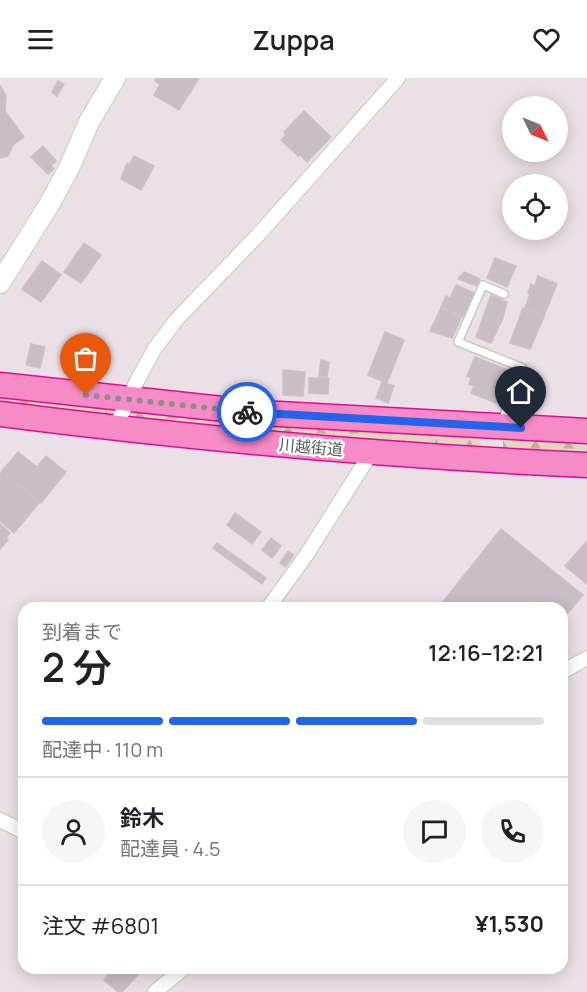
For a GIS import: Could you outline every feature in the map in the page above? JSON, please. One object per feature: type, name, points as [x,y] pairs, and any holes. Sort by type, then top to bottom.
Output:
[{"type":"highway","name":"川越街道","points":[[0,386],[261,413],[587,431]]},
{"type":"highway","name":"川越街道","points":[[0,414],[115,428],[371,453],[587,465]]},
{"type":"highway","points":[[489,461],[495,427]]},
{"type":"street","points":[[0,283],[50,205],[89,122],[115,78]]},
{"type":"street","points":[[115,428],[155,348],[177,319],[258,235],[398,78]]},
{"type":"street","points":[[272,602],[307,554],[371,453]]},
{"type":"street","points":[[568,669],[587,658]]},
{"type":"street","points":[[0,820],[18,829]]},
{"type":"street","points":[[155,992],[177,974]]},
{"type":"lane","points":[[495,427],[523,368],[458,342],[483,285],[504,294]]},
{"type":"green space","points":[[0,391],[112,406],[115,414],[112,418],[0,403]]},
{"type":"green space","points":[[131,408],[478,436],[481,444],[478,449],[127,421],[127,412]]},
{"type":"green space","points":[[508,435],[587,439],[587,459],[503,452],[503,440]]},
{"type":"building","points":[[156,78],[199,78],[179,110],[154,95],[160,84],[155,81]]},
{"type":"building","points":[[58,81],[64,84],[57,96],[52,92]]},
{"type":"building","points":[[0,86],[6,96],[5,111],[24,137],[13,145],[8,156],[0,158]]},
{"type":"building","points":[[304,111],[331,137],[307,162],[281,140],[286,135],[284,132]]},
{"type":"building","points":[[43,146],[56,161],[51,166],[54,169],[48,174],[31,157]]},
{"type":"building","points":[[134,156],[154,166],[141,190],[121,179],[127,163],[129,165]]},
{"type":"building","points":[[84,243],[101,255],[81,283],[64,272]]},
{"type":"building","points":[[495,258],[516,266],[507,287],[487,278]]},
{"type":"building","points":[[42,261],[61,275],[41,302],[22,289]]},
{"type":"building","points":[[464,272],[480,279],[477,286],[458,279]]},
{"type":"building","points":[[538,276],[557,284],[544,316],[525,308],[531,284],[535,286]]},
{"type":"building","points":[[456,285],[474,293],[463,317],[441,307],[446,296],[450,298]]},
{"type":"building","points":[[491,295],[507,302],[503,318],[491,343],[476,337]]},
{"type":"building","points":[[441,308],[461,318],[452,338],[430,331]]},
{"type":"building","points":[[523,308],[544,317],[530,349],[510,343]]},
{"type":"building","points":[[385,332],[404,340],[387,383],[368,375]]},
{"type":"building","points":[[31,344],[45,347],[40,368],[26,365]]},
{"type":"building","points":[[475,357],[513,372],[501,402],[496,403],[471,393],[474,386],[469,384],[471,378],[467,376]]},
{"type":"building","points":[[321,360],[329,362],[327,377],[319,376]]},
{"type":"building","points":[[283,370],[305,372],[303,396],[283,395]]},
{"type":"building","points":[[309,378],[329,378],[328,394],[309,393]]},
{"type":"building","points":[[382,382],[394,386],[388,403],[376,398]]},
{"type":"building","points":[[18,452],[37,467],[46,456],[66,472],[41,503],[2,471]]},
{"type":"building","points":[[2,472],[39,503],[14,533],[0,521],[0,474]]},
{"type":"building","points":[[235,513],[261,532],[252,544],[227,525]]},
{"type":"building","points":[[0,524],[10,533],[6,538],[8,540],[0,549]]},
{"type":"building","points":[[501,529],[583,595],[568,613],[568,602],[443,602]]},
{"type":"building","points":[[271,538],[281,546],[272,558],[262,550]]},
{"type":"building","points":[[587,541],[587,584],[565,566]]},
{"type":"building","points":[[217,543],[266,578],[262,584],[213,548]]},
{"type":"building","points":[[288,551],[294,555],[285,567],[280,563]]},
{"type":"building","points":[[109,974],[138,974],[122,992],[118,992],[104,980]]},
{"type":"way so far","points":[[86,395],[247,412]]},
{"type":"route","points":[[247,412],[521,428]]}]
